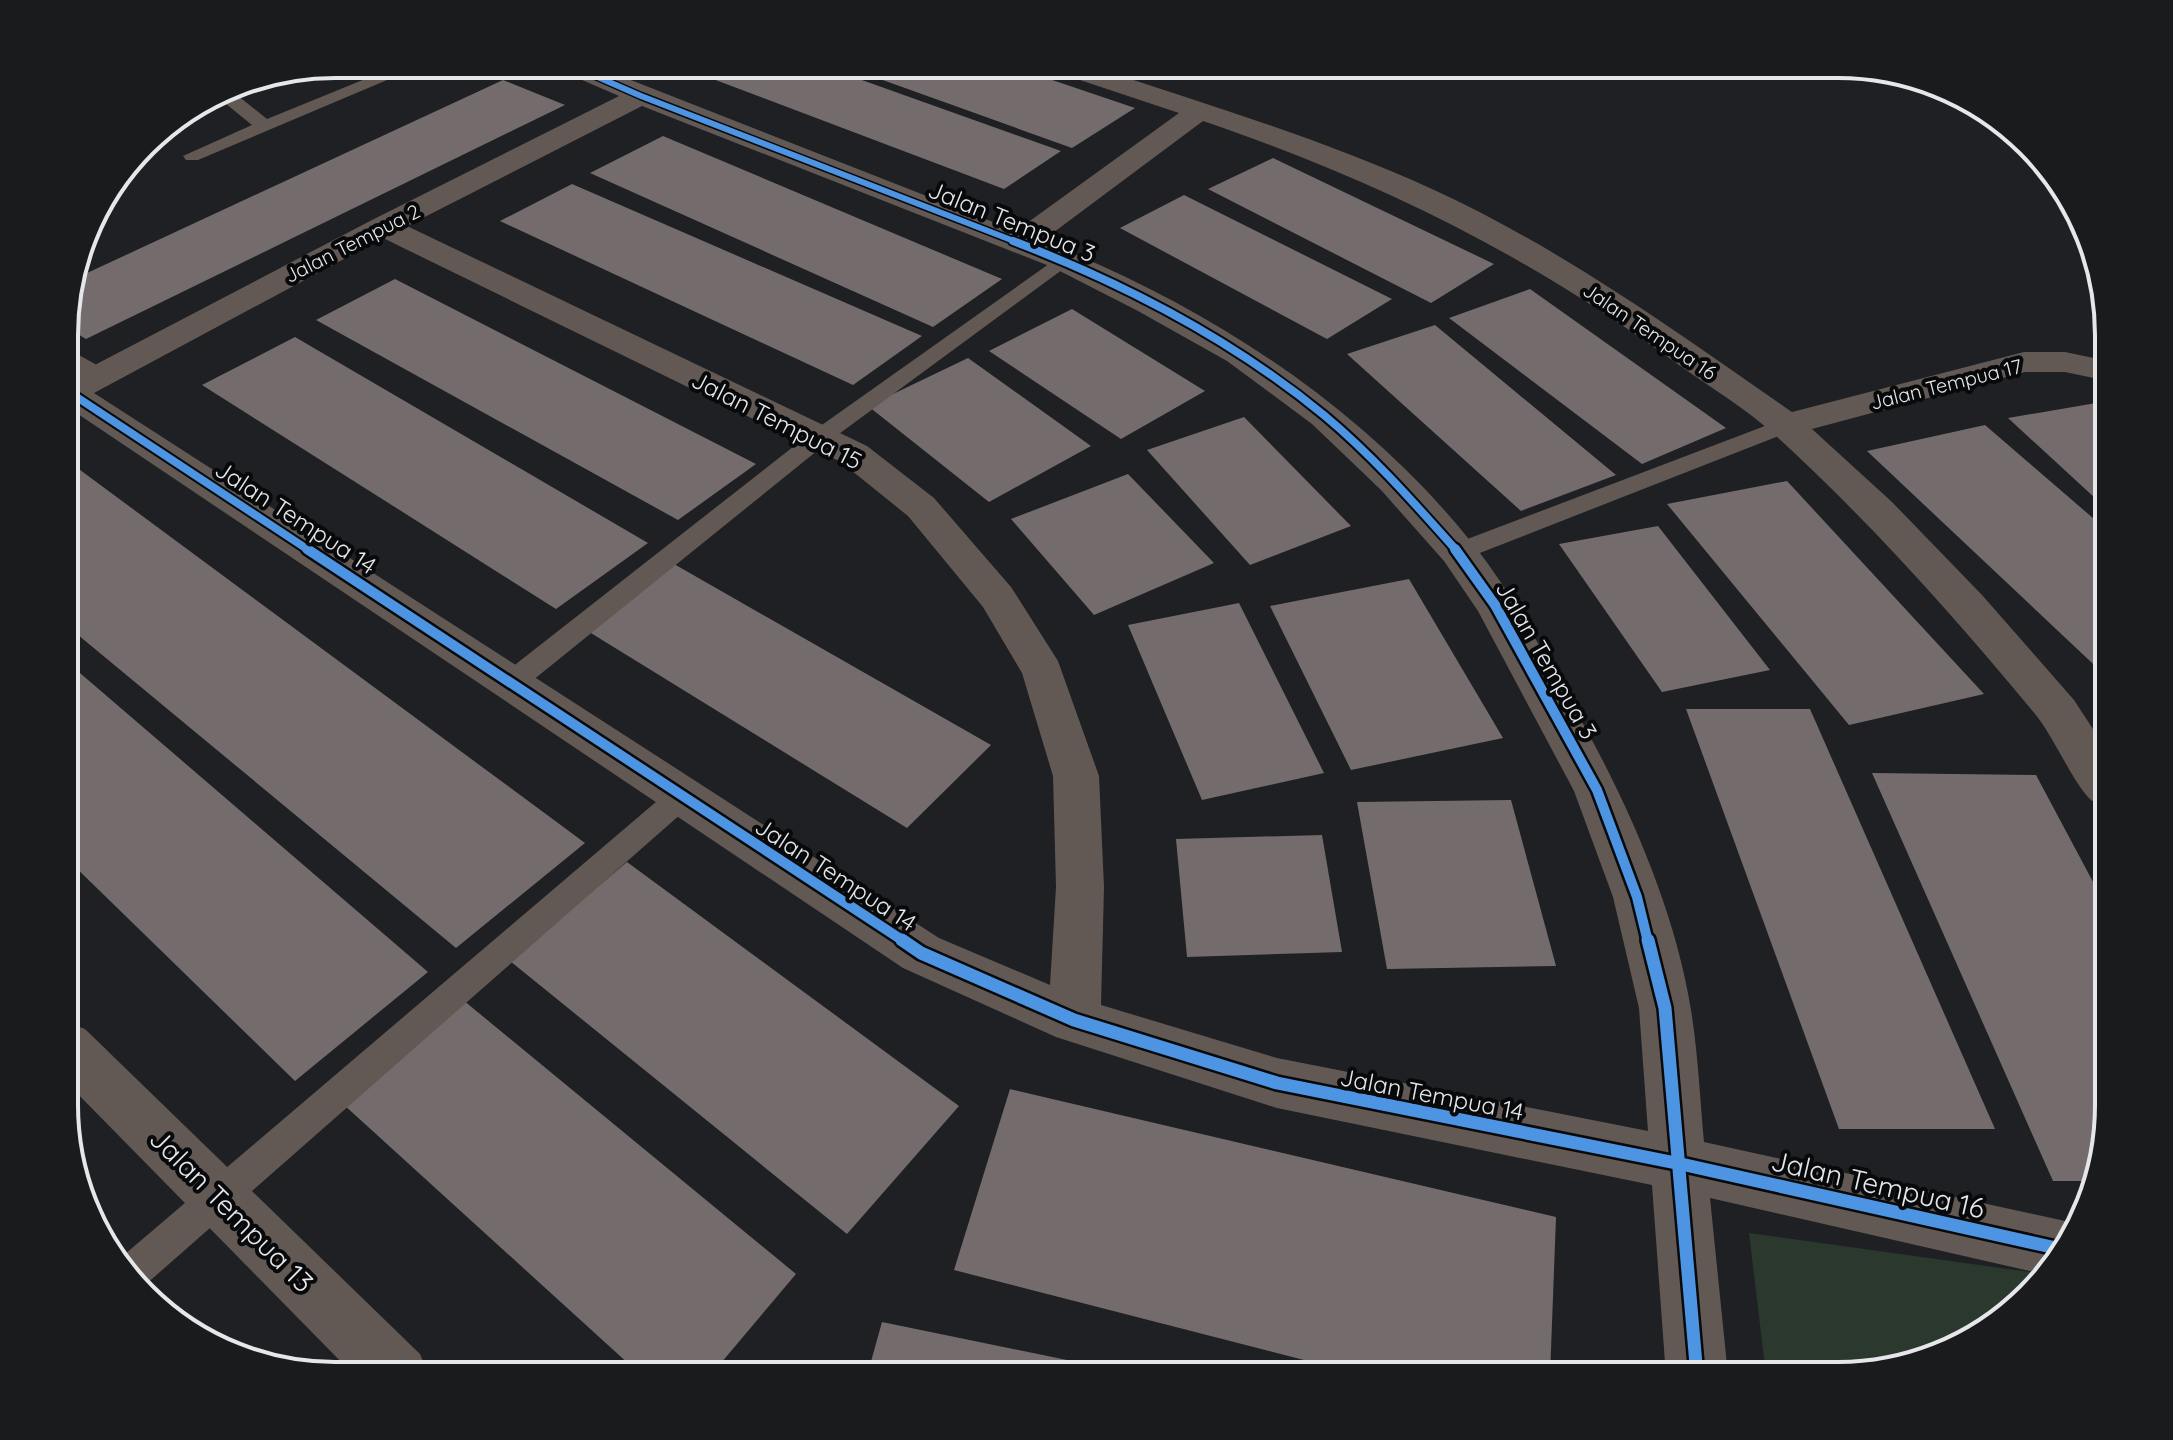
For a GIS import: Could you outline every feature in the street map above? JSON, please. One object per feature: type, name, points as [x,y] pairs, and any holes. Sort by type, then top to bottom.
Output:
[{"type":"street","name":"Jalan Tempua 3","points":[[600,78],[1063,260],[1239,354],[1325,416],[1394,481],[1458,552],[1495,605],[1597,790],[1637,897],[1665,1008],[1696,1361]]},
{"type":"street","name":"Jalan Tempua 16","points":[[1101,78],[1313,149],[1423,196],[1510,241],[1637,319],[1786,425],[1878,511],[1968,605],[2059,712],[2094,766]]},
{"type":"street","name":"Jalan Tempua 2","points":[[78,378],[641,96]]},
{"type":"street","points":[[1020,243],[1199,111]]},
{"type":"street","name":"Jalan Tempua 15","points":[[383,226],[854,454],[921,507],[997,597],[1043,672],[1076,776],[1080,887],[1074,1020]]},
{"type":"street","name":"Jalan Tempua 17","points":[[1786,425],[2024,362],[2065,362],[2094,368]]},
{"type":"street","name":"Jalan Tempua 14","points":[[78,381],[680,798],[921,953],[1074,1020],[1277,1083],[1681,1164]]},
{"type":"street","name":"Jalan Tempua 13","points":[[78,1058],[384,1362]]},
{"type":"street","name":"Jalan Tempua 16","points":[[1681,1164],[2052,1247]]},
{"type":"lane","points":[[192,156],[382,78]]},
{"type":"lane","points":[[232,100],[264,126]]},
{"type":"lane","points":[[512,682],[820,437],[1063,260]]},
{"type":"lane","points":[[1458,552],[1786,425]]},
{"type":"lane","points":[[136,1268],[680,798]]},
{"type":"green space","points":[[1749,1233],[2033,1272],[1995,1309],[1967,1328],[1921,1348],[1888,1357],[1855,1361],[1764,1361]]},
{"type":"building","points":[[710,78],[856,78],[1061,151],[1004,189]]},
{"type":"building","points":[[877,78],[1046,78],[1135,108],[1072,148]]},
{"type":"building","points":[[503,80],[565,105],[86,339],[78,334],[80,301],[86,273]]},
{"type":"building","points":[[663,136],[1002,279],[933,327],[590,173]]},
{"type":"building","points":[[1273,158],[1494,264],[1431,303],[1208,189]]},
{"type":"building","points":[[572,184],[922,336],[853,385],[500,221]]},
{"type":"building","points":[[1184,195],[1392,299],[1327,339],[1120,228]]},
{"type":"building","points":[[395,279],[756,464],[678,520],[316,320]]},
{"type":"building","points":[[1530,289],[1726,428],[1642,464],[1449,318]]},
{"type":"building","points":[[1072,309],[1205,391],[1121,439],[989,351]]},
{"type":"building","points":[[1435,325],[1616,475],[1521,511],[1347,354]]},
{"type":"building","points":[[295,337],[648,543],[556,609],[202,385]]},
{"type":"building","points":[[968,358],[1091,446],[989,502],[868,406]]},
{"type":"building","points":[[2094,403],[2094,497],[2008,418]]},
{"type":"building","points":[[1244,417],[1351,526],[1250,565],[1147,450]]},
{"type":"building","points":[[1985,425],[2094,519],[2094,665],[1867,451]]},
{"type":"building","points":[[78,468],[585,843],[456,948],[78,635]]},
{"type":"building","points":[[1128,474],[1214,563],[1094,615],[1011,519]]},
{"type":"building","points":[[1787,481],[1984,694],[1849,725],[1667,504]]},
{"type":"building","points":[[1658,526],[1770,670],[1662,692],[1559,544]]},
{"type":"building","points":[[674,564],[991,745],[907,828],[586,630]]},
{"type":"building","points":[[1409,579],[1503,738],[1351,770],[1270,606]]},
{"type":"building","points":[[1239,603],[1324,773],[1202,800],[1128,625]]},
{"type":"building","points":[[78,671],[428,972],[295,1081],[78,870]]},
{"type":"building","points":[[1686,709],[1810,709],[1995,1129],[1839,1129]]},
{"type":"building","points":[[1872,773],[2036,775],[2094,884],[2094,1122],[2090,1155],[2083,1181],[2053,1181]]},
{"type":"building","points":[[1511,800],[1556,966],[1387,969],[1357,802]]},
{"type":"building","points":[[1322,835],[1342,952],[1187,957],[1176,839]]},
{"type":"building","points":[[627,862],[959,1106],[847,1234],[510,961]]},
{"type":"building","points":[[463,1000],[796,1274],[722,1362],[626,1362],[343,1104]]},
{"type":"building","points":[[1010,1089],[1556,1217],[1551,1361],[1309,1361],[954,1270]]},
{"type":"building","points":[[882,1322],[1074,1362],[871,1362]]},
{"type":"cycle path","points":[[600,78],[1063,260],[1150,304],[1239,354],[1325,416],[1394,481],[1458,552],[1495,605],[1597,790],[1637,897],[1665,1008],[1696,1361]]},
{"type":"cycle path","points":[[78,398],[921,953],[1074,1020],[1277,1083],[1681,1164],[2052,1247]]}]
